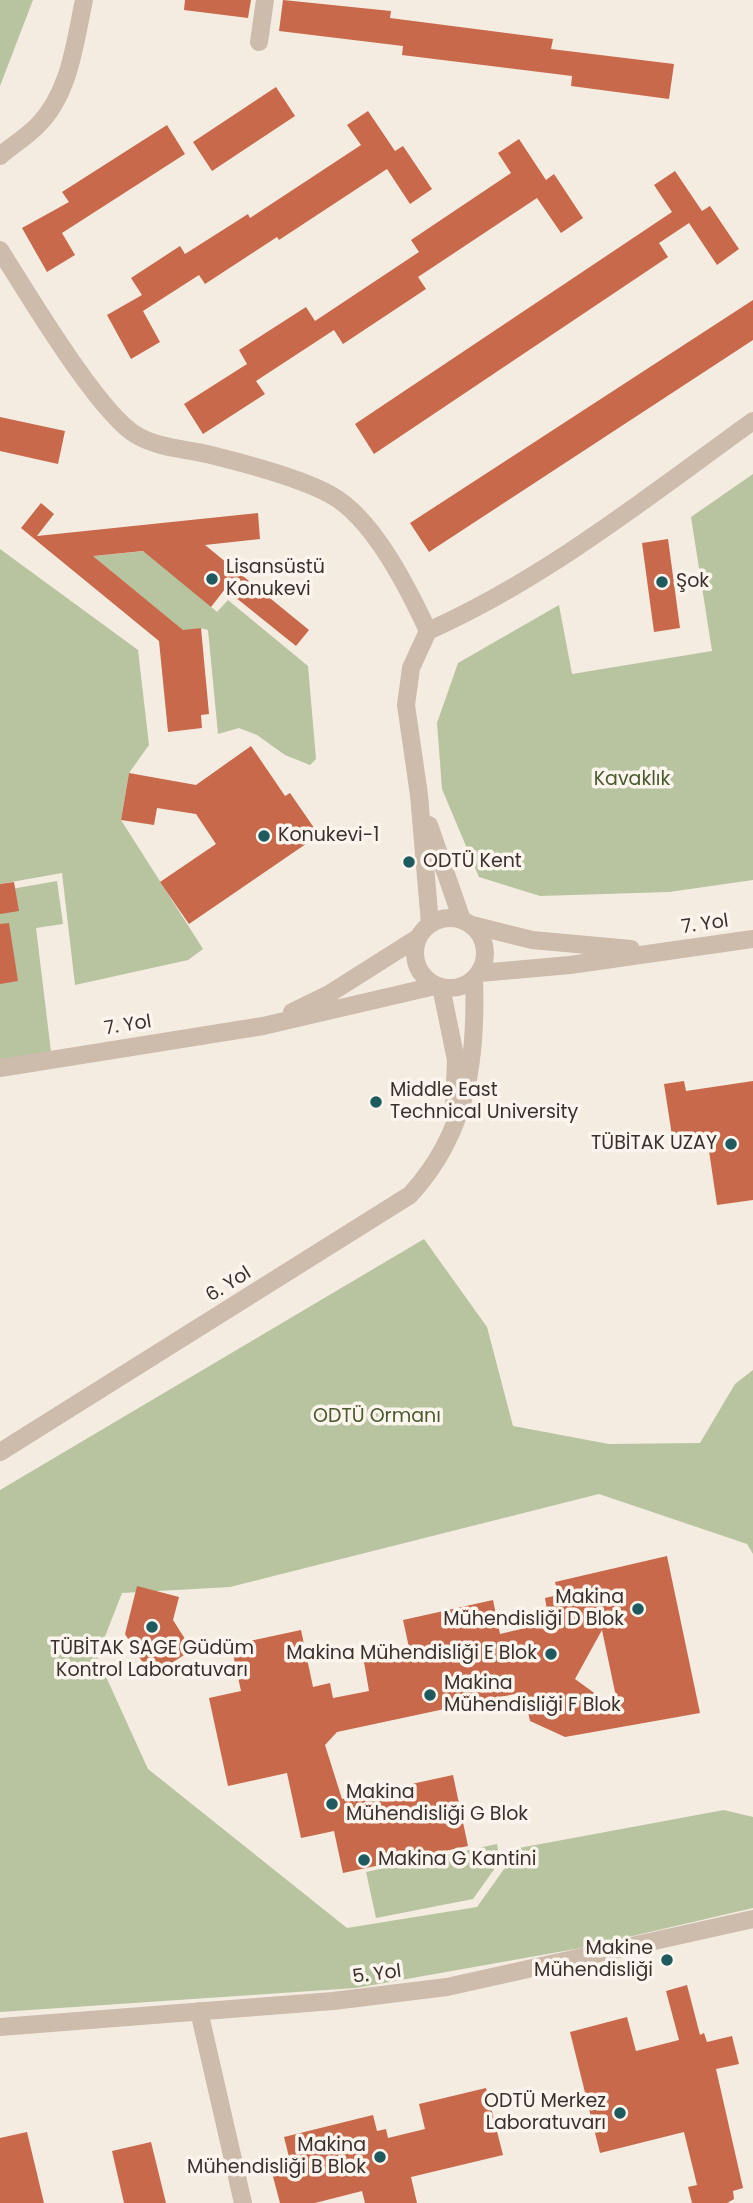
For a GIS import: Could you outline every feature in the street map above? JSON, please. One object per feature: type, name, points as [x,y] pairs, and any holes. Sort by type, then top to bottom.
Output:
[{"type":"street","points":[[0,156],[38,125],[58,98],[72,58],[84,0]]},
{"type":"street","points":[[259,42],[265,0]]},
{"type":"street","points":[[0,250],[88,380],[127,428],[139,437],[256,467],[330,494],[357,515],[411,593],[428,631]]},
{"type":"street","points":[[438,986],[426,979],[415,959],[424,930],[419,795],[406,705],[411,668],[428,631],[472,611],[546,566],[753,421]]},
{"type":"street","points":[[419,795],[467,922],[485,944],[486,955],[477,976]]},
{"type":"street","name":"7. Yol","points":[[263,1026],[329,994],[440,919],[467,922],[532,940],[663,952]]},
{"type":"street","name":"7. Yol","points":[[0,1068],[263,1026],[438,986],[458,988],[477,976],[753,939]]},
{"type":"street","name":"6. Yol","points":[[0,1452],[410,1195],[439,1160],[468,1086],[476,1036],[477,976]]},
{"type":"street","name":"6. Yol","points":[[438,986],[456,1060],[453,1125]]},
{"type":"street","name":"5. Yol","points":[[0,2027],[333,2001],[447,1987],[753,1919]]},
{"type":"street","points":[[199,2011],[243,2203]]},
{"type":"green space","points":[[0,0],[33,0],[0,86]]},
{"type":"green space","name":"Kavaklık","points":[[753,474],[753,880],[669,892],[540,896],[479,877],[442,789],[437,723],[458,663],[559,605],[572,674],[712,651],[691,517]]},
{"type":"green space","points":[[0,549],[138,650],[149,745],[129,773],[121,820],[203,949],[188,960],[75,985],[62,873],[0,884]]},
{"type":"green space","points":[[146,551],[217,612],[228,600],[308,666],[316,759],[310,765],[285,755],[257,735],[239,728],[218,734],[208,630],[200,628],[181,632],[180,628],[93,556]]},
{"type":"green space","points":[[57,881],[63,924],[36,928],[52,1060],[0,1068],[0,891]]},
{"type":"green space","name":"ODTÜ Ormanı","points":[[424,1239],[487,1327],[513,1426],[609,1444],[700,1443],[735,1384],[753,1370],[753,1554],[747,1544],[599,1494],[230,1587],[122,1593],[97,1657],[148,1769],[347,1928],[477,1907],[519,1848],[724,1810],[753,1817],[753,1908],[581,1948],[356,1988],[0,2012],[0,1490]]},
{"type":"green space","points":[[497,1844],[500,1861],[473,1899],[376,1918],[366,1872]]},
{"type":"building","points":[[185,0],[251,0],[248,18],[184,10]]},
{"type":"building","points":[[283,0],[391,11],[390,18],[553,39],[551,49],[674,64],[669,99],[571,86],[572,76],[402,55],[403,46],[279,31]]},
{"type":"building","points":[[276,87],[295,116],[212,171],[193,142]]},
{"type":"building","points":[[368,111],[395,151],[403,146],[432,189],[410,204],[387,169],[279,240],[277,237],[205,284],[199,275],[143,311],[160,342],[131,359],[107,315],[142,295],[131,278],[180,246],[185,254],[248,214],[250,218],[361,145],[347,125]]},
{"type":"building","points":[[167,125],[185,154],[62,233],[75,255],[47,272],[22,228],[69,202],[62,192]]},
{"type":"building","points":[[519,139],[546,180],[554,174],[583,218],[561,233],[537,198],[418,277],[426,289],[343,344],[334,330],[256,381],[265,394],[203,434],[184,404],[247,364],[239,350],[306,307],[315,321],[419,252],[411,240],[511,173],[498,153]]},
{"type":"building","points":[[675,171],[702,211],[710,206],[739,249],[717,265],[689,223],[659,243],[668,257],[374,454],[355,424],[672,212],[654,185]]},
{"type":"building","points":[[753,300],[753,340],[429,552],[410,523]]},
{"type":"building","points":[[0,417],[65,431],[58,464],[0,451]]},
{"type":"building","points":[[41,503],[54,514],[37,536],[258,513],[260,539],[205,545],[309,630],[296,646],[225,589],[211,607],[143,551],[93,556],[183,630],[201,628],[209,714],[201,715],[202,728],[168,732],[159,641],[21,528]]},
{"type":"building","points":[[668,539],[680,628],[654,632],[642,543]]},
{"type":"building","name":"Konukevi-1","points":[[251,746],[285,796],[290,793],[319,835],[189,924],[160,882],[216,844],[196,814],[157,808],[154,825],[121,820],[129,773],[196,785]]},
{"type":"building","points":[[14,882],[19,911],[0,914],[0,884]]},
{"type":"building","points":[[9,923],[18,981],[0,984],[0,924]]},
{"type":"building","name":"TÜBİTAK UZAY","points":[[684,1081],[686,1091],[753,1081],[753,1200],[717,1205],[707,1137],[673,1142],[664,1084]]},
{"type":"building","points":[[667,1556],[700,1713],[565,1737],[530,1721],[524,1692],[337,1732],[325,1745],[342,1799],[453,1775],[468,1846],[343,1873],[334,1831],[301,1838],[287,1773],[228,1786],[209,1698],[241,1691],[231,1645],[301,1630],[313,1687],[330,1683],[333,1698],[369,1691],[364,1662],[410,1652],[403,1620],[493,1600],[500,1634],[538,1625],[536,1613],[547,1610],[545,1598],[558,1595],[555,1582]],"holes":[[[602,1630],[619,1711],[575,1679]]]},
{"type":"building","name":"TÜBİTAK SAGE Güdüm Kontrol Laboratuvarı","points":[[137,1586],[179,1597],[173,1620],[192,1650],[151,1676],[125,1634]]},
{"type":"building","name":"ODTÜ Merkez Laboratuvarı","points":[[687,1985],[700,2035],[704,2033],[707,2042],[732,2036],[739,2064],[716,2069],[743,2188],[733,2191],[734,2199],[727,2203],[692,2203],[688,2187],[697,2185],[684,2132],[600,2153],[570,2032],[627,2017],[636,2051],[679,2040],[666,1991]]},
{"type":"building","points":[[486,2088],[503,2155],[411,2177],[417,2203],[365,2203],[362,2191],[315,2203],[280,2203],[272,2173],[292,2169],[284,2137],[373,2115],[377,2131],[386,2129],[388,2138],[425,2129],[419,2104]]},
{"type":"building","points":[[27,2132],[44,2203],[0,2203],[0,2138]]},
{"type":"building","points":[[151,2142],[166,2203],[124,2203],[112,2151]]},
{"type":"place","name":"Lisansüstü Konukevi","points":[[212,579]]},
{"type":"place","name":"Şok","points":[[662,582]]},
{"type":"place","name":"Konukevi-1","points":[[264,836]]},
{"type":"place","name":"ODTÜ Kent","points":[[409,862]]},
{"type":"place","name":"Middle East Technical University","points":[[376,1102]]},
{"type":"place","name":"TÜBİTAK UZAY","points":[[731,1144]]},
{"type":"place","name":"Makina Mühendisliği D Blok","points":[[638,1609]]},
{"type":"place","name":"TÜBİTAK SAGE Güdüm Kontrol Laboratuvarı","points":[[152,1627]]},
{"type":"place","name":"Makina Mühendisliği E Blok","points":[[551,1654]]},
{"type":"place","name":"Makina Mühendisliği F Blok","points":[[430,1695]]},
{"type":"place","name":"Makina Mühendisliği G Blok","points":[[332,1804]]},
{"type":"place","name":"Makina G Kantini","points":[[364,1860]]},
{"type":"place","name":"Makine Mühendisliği","points":[[667,1960]]},
{"type":"place","name":"ODTÜ Merkez Laboratuvarı","points":[[620,2113]]},
{"type":"place","name":"Makina Mühendisliği B Blok","points":[[380,2157]]}]
